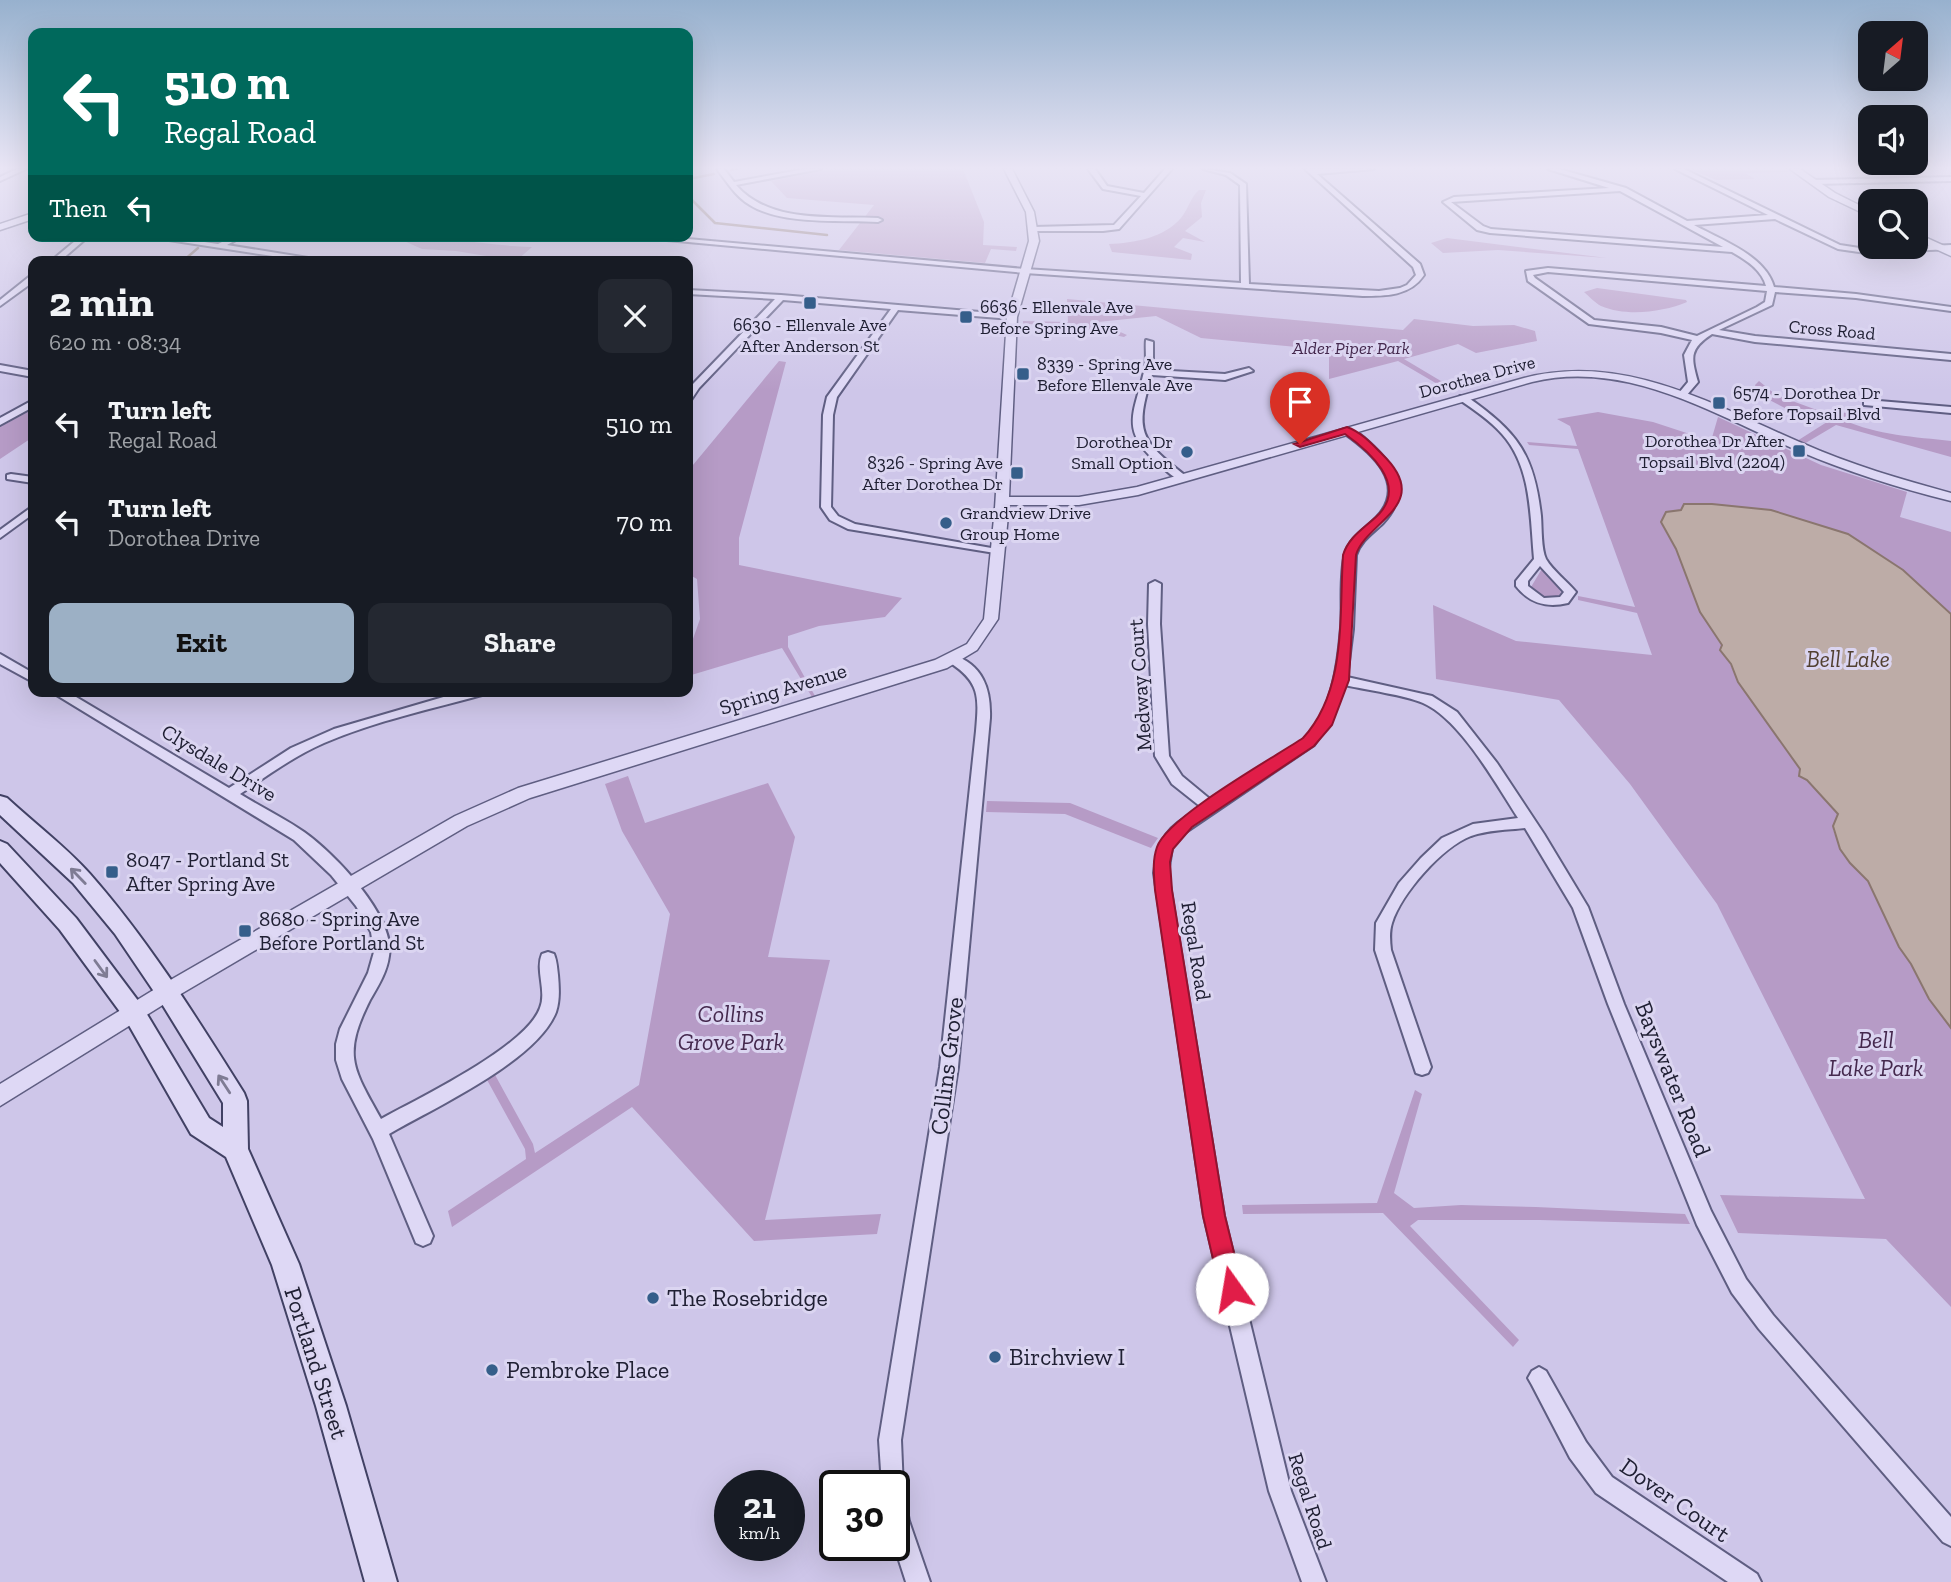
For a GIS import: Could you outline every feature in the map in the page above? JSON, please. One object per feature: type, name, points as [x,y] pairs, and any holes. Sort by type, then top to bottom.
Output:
[{"type":"main road","name":"Portland Street","points":[[0,803],[80,877],[122,928],[167,992],[235,1101],[235,1149],[285,1264],[331,1406],[381,1582]]},
{"type":"main road","points":[[0,849],[68,924],[134,1013],[200,1126],[235,1149]]},
{"type":"street","points":[[61,256],[78,243]]},
{"type":"street","points":[[197,243],[282,256]]},
{"type":"street","points":[[220,246],[226,243]]},
{"type":"street","points":[[700,243],[1026,271],[1378,294],[1404,289],[1418,280],[1418,266],[1391,243]]},
{"type":"street","name":"Spring Avenue","points":[[0,1096],[167,992],[461,821],[524,793],[953,659],[972,647],[991,618],[1002,501],[1012,317],[1032,253],[1032,243]]},
{"type":"street","points":[[1244,243],[1245,286]]},
{"type":"street","points":[[1642,243],[1734,250]]},
{"type":"street","points":[[1683,394],[1693,382],[1688,351],[1698,339],[1710,331],[1762,309],[1772,297],[1767,275],[1722,243]]},
{"type":"street","points":[[1829,243],[1849,249],[1946,247],[1951,253]]},
{"type":"street","points":[[1698,339],[1661,330],[1592,323],[1531,279],[1529,273],[1548,270],[1771,289],[1951,309]]},
{"type":"street","points":[[0,304],[28,282]]},
{"type":"street","points":[[23,286],[28,287]]},
{"type":"street","points":[[693,292],[1012,317]]},
{"type":"street","points":[[693,384],[781,297]]},
{"type":"street","points":[[896,307],[838,388],[829,405],[826,507],[834,519],[852,527],[997,552]]},
{"type":"street","name":"Cross Road","points":[[1710,331],[1755,339],[1951,357]]},
{"type":"street","points":[[1149,342],[1149,372],[1135,418],[1136,428],[1144,446],[1182,478]]},
{"type":"street","points":[[0,368],[28,373]]},
{"type":"street","points":[[1149,372],[1225,377],[1249,371]]},
{"type":"street","name":"Dorothea Drive","points":[[1002,501],[1056,502],[1102,498],[1540,377],[1575,373],[1626,378],[1683,394],[1824,457],[1951,497]]},
{"type":"street","points":[[1463,398],[1503,429],[1522,457],[1528,475],[1540,559]]},
{"type":"street","points":[[1867,402],[1951,410]]},
{"type":"street","points":[[0,422],[28,406]]},
{"type":"street","name":"Regal Road","points":[[1314,1582],[1280,1491],[1214,1216],[1161,873],[1165,846],[1181,827],[1309,742],[1324,725],[1342,680],[1349,555],[1359,538],[1385,514],[1395,490],[1384,462],[1363,441],[1347,430]]},
{"type":"street","points":[[11,477],[28,479]]},
{"type":"street","points":[[0,535],[28,513]]},
{"type":"street","name":"Medway Court","points":[[1154,584],[1162,756],[1177,780],[1210,807]]},
{"type":"street","points":[[0,658],[28,675]]},
{"type":"street","name":"Collins Grove","points":[[892,1470],[890,1440],[949,1068],[983,731],[985,700],[982,682],[953,659]]},
{"type":"street","name":"Bayswater Road","points":[[1342,680],[1427,699],[1452,715],[1492,766],[1580,907],[1616,1004],[1704,1218],[1738,1286],[1766,1322],[1951,1534]]},
{"type":"street","name":"Clysdale Drive","points":[[66,697],[230,793],[320,851],[349,885],[379,930],[382,947],[379,966],[344,1038],[344,1058],[349,1079],[378,1130],[423,1236]]},
{"type":"street","points":[[230,793],[290,754],[320,740],[460,697]]},
{"type":"street","points":[[1422,1067],[1383,950],[1381,935],[1385,921],[1418,873],[1447,842],[1471,830],[1526,822]]},
{"type":"street","points":[[378,1130],[497,1060],[525,1040],[547,1013],[551,996],[548,959]]},
{"type":"street","name":"Dover Court","points":[[1539,1378],[1578,1450],[1599,1480],[1629,1504],[1749,1582]]},
{"type":"street","points":[[910,1558],[918,1582]]},
{"type":"green space","points":[[408,243],[479,243],[532,247],[522,256],[486,256],[422,249]]},
{"type":"green space","points":[[845,243],[983,243],[983,245],[1017,247],[1016,251],[991,249],[985,263],[839,250]]},
{"type":"green space","points":[[1178,243],[1174,247],[1192,254],[1191,260],[1112,252],[1109,244]]},
{"type":"green space","points":[[1431,243],[1486,243],[1607,258],[1498,250],[1443,253]]},
{"type":"green space","points":[[1597,288],[1687,302],[1656,311],[1622,311],[1601,306],[1584,292]]},
{"type":"green space","name":"Alder Piper Park","points":[[1067,299],[1403,330],[1414,319],[1473,326],[1514,325],[1535,331],[1537,341],[1476,353],[1458,344],[1404,359],[1456,390],[1451,392],[1398,361],[1329,379],[1329,350],[1201,338],[1156,316],[1098,322],[1127,335],[1124,337],[1068,325],[1023,324],[1023,321],[1068,322]]},
{"type":"green space","points":[[779,361],[786,362],[739,538],[739,565],[902,598],[885,617],[819,626],[788,636],[788,647],[815,696],[812,697],[782,648],[693,675],[693,639],[700,619],[697,579],[693,577],[693,465]]},
{"type":"green space","points":[[1759,381],[1776,395],[1836,417],[1854,408],[1860,410],[1844,420],[1856,425],[1896,435],[1951,441],[1951,457],[1836,425],[1804,444],[1797,441],[1827,422],[1806,419],[1758,394],[1755,385]]},
{"type":"green space","points":[[28,412],[28,440],[0,459],[0,427]]},
{"type":"green space","name":"Bell Lake Park","points":[[1598,412],[1653,422],[1711,441],[1718,417],[1821,465],[1907,492],[1900,517],[1951,532],[1951,614],[1903,570],[1848,534],[1758,509],[1684,504],[1681,510],[1666,512],[1663,527],[1676,550],[1700,612],[1722,645],[1738,682],[1800,769],[1801,777],[1807,780],[1838,814],[1833,829],[1840,849],[1868,881],[1899,947],[1929,999],[1951,1028],[1951,1307],[1886,1239],[1738,1233],[1720,1195],[1865,1199],[1717,904],[1630,784],[1559,700],[1436,679],[1433,605],[1516,641],[1652,655],[1637,613],[1578,600],[1578,596],[1635,607],[1578,449],[1529,445],[1527,442],[1577,446],[1570,426],[1557,419]]},
{"type":"green space","points":[[1543,567],[1561,592],[1557,599],[1538,595],[1531,587]]},
{"type":"green space","name":"Collins Grove Park","points":[[628,776],[645,823],[768,783],[795,837],[768,957],[830,960],[765,1220],[881,1214],[877,1234],[754,1241],[632,1107],[452,1227],[448,1211],[526,1159],[525,1149],[486,1078],[494,1073],[533,1144],[535,1153],[639,1085],[670,914],[622,831],[605,784]]},
{"type":"green space","points":[[987,801],[1070,803],[1158,838],[1151,848],[1065,814],[986,812]]},
{"type":"green space","points":[[1415,1090],[1422,1094],[1394,1193],[1414,1208],[1461,1205],[1685,1214],[1690,1224],[1418,1220],[1410,1226],[1519,1340],[1513,1347],[1383,1213],[1243,1214],[1242,1205],[1377,1203]]},
{"type":"water","name":"Bell Lake","points":[[1684,504],[1771,510],[1848,534],[1903,570],[1951,614],[1951,1028],[1929,999],[1899,947],[1868,881],[1840,849],[1833,826],[1838,814],[1807,780],[1799,776],[1800,769],[1738,682],[1731,664],[1720,650],[1722,645],[1700,612],[1676,549],[1661,522],[1666,512],[1681,510]]},
{"type":"waterway","points":[[189,256],[198,248]]},
{"type":"place","name":"6630 - Ellenvale Ave After Anderson St","points":[[810,303]]},
{"type":"place","name":"6636 - Ellenvale Ave Before Spring Ave","points":[[966,317]]},
{"type":"place","name":"8339 - Spring Ave Before Ellenvale Ave","points":[[1023,374]]},
{"type":"place","name":"6574 - Dorothea Dr Before Topsail Blvd","points":[[1719,403]]},
{"type":"place","name":"Dorothea Dr After Topsail Blvd (2204)","points":[[1799,451]]},
{"type":"place","name":"Dorothea Dr Small Option","points":[[1187,452]]},
{"type":"place","name":"8326 - Spring Ave After Dorothea Dr","points":[[1017,473]]},
{"type":"place","name":"Grandview Drive Group Home","points":[[946,523]]},
{"type":"place","name":"8047 - Portland St After Spring Ave","points":[[112,872]]},
{"type":"place","name":"8680 - Spring Ave Before Portland St","points":[[245,931]]},
{"type":"place","name":"The Rosebridge","points":[[653,1298]]},
{"type":"place","name":"Birchview I","points":[[995,1357]]},
{"type":"place","name":"Pembroke Place","points":[[492,1370]]},
{"type":"route","points":[[1232,1289],[1214,1216],[1161,873],[1165,846],[1186,822],[1309,742],[1324,725],[1332,710],[1342,680],[1349,555],[1359,538],[1385,514],[1395,490],[1384,462],[1363,441],[1347,430],[1300,444]]}]
